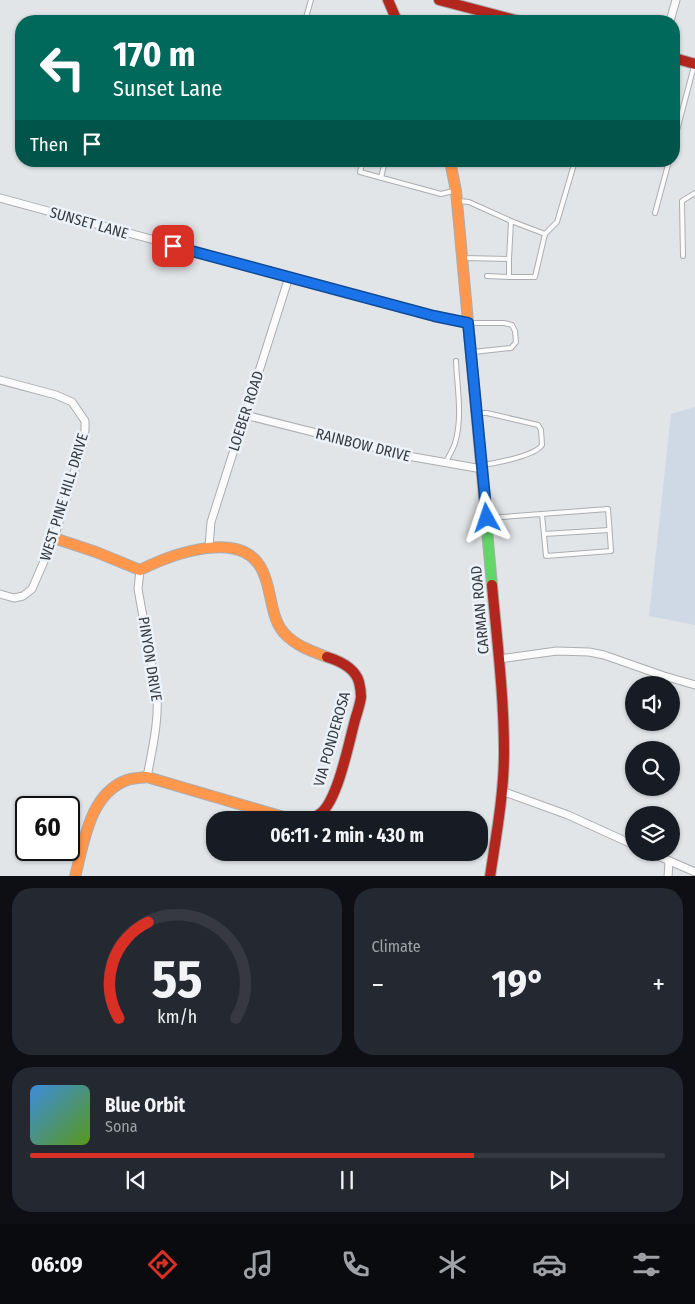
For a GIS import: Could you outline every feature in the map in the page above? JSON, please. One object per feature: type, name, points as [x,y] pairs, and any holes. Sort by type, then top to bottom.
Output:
[{"type":"street","points":[[388,0],[394,15]]},
{"type":"street","points":[[439,0],[498,15]]},
{"type":"street","points":[[672,15],[676,0]]},
{"type":"street","points":[[680,60],[695,64]]},
{"type":"street","name":"CARMAN ROAD","points":[[451,167],[456,196],[499,659],[504,752],[502,791],[490,876]]},
{"type":"street","name":"SUNSET LANE","points":[[0,198],[434,316],[468,323]]},
{"type":"street","name":"LOEBER ROAD","points":[[209,547],[211,522],[289,277]]},
{"type":"street","name":"WEST PINE HILL DRIVE","points":[[0,380],[56,394],[72,402],[85,421],[86,430],[54,538],[32,589],[23,596],[14,598],[0,594]]},
{"type":"street","name":"RAINBOW DRIVE","points":[[245,415],[408,456],[445,464],[482,467]]},
{"type":"street","points":[[54,538],[96,552],[140,570]]},
{"type":"street","name":"VIA PONDEROSA","points":[[74,876],[92,816],[102,797],[123,781],[147,777],[290,819],[301,820],[314,817],[323,812],[333,793],[361,697],[362,686],[359,676],[346,664],[337,659],[304,649],[283,632],[276,617],[263,569],[247,552],[230,547],[209,547],[166,559],[140,570]]},
{"type":"street","name":"PINYON DRIVE","points":[[140,570],[138,589],[158,708],[147,777]]},
{"type":"street","points":[[499,659],[557,650],[589,652],[604,655],[695,685]]},
{"type":"street","points":[[502,791],[568,815],[625,841]]},
{"type":"street","points":[[668,876],[669,862],[695,872]]},
{"type":"lane","points":[[307,15],[311,0]]},
{"type":"lane","points":[[680,120],[695,64]]},
{"type":"lane","points":[[361,167],[360,172],[441,194],[456,196],[544,234]]},
{"type":"lane","points":[[381,178],[384,167]]},
{"type":"lane","points":[[487,276],[535,277],[544,234],[557,222],[573,167]]},
{"type":"lane","points":[[655,213],[667,167]]},
{"type":"lane","points":[[683,256],[682,201],[695,193]]},
{"type":"lane","points":[[509,276],[511,221]]},
{"type":"lane","points":[[462,258],[509,259]]},
{"type":"lane","points":[[468,323],[504,323],[512,325],[515,331],[516,342],[511,348],[471,352]]},
{"type":"lane","points":[[445,464],[455,443],[458,427],[456,361]]},
{"type":"lane","points":[[477,413],[487,413],[538,425],[541,430],[542,445],[535,451],[482,467]]},
{"type":"lane","points":[[487,518],[608,509],[611,551],[546,556],[542,514]]},
{"type":"lane","points":[[544,534],[609,530]]},
{"type":"shaded area","points":[[695,407],[695,625],[649,616],[671,414]]},
{"type":"traffic: fast","points":[[474,387],[492,585]]},
{"type":"traffic: slow","points":[[451,167],[456,191],[474,387]]},
{"type":"traffic: slow","points":[[54,538],[96,552],[140,570],[170,557],[206,548],[224,547],[240,550],[254,558],[263,572],[279,627],[299,645],[327,657]]},
{"type":"traffic: slow","points":[[75,876],[85,835],[96,808],[104,796],[114,787],[127,780],[147,777],[263,811]]},
{"type":"traffic: jam","points":[[388,0],[394,15]]},
{"type":"traffic: jam","points":[[439,0],[496,15]]},
{"type":"traffic: jam","points":[[680,60],[695,64]]},
{"type":"traffic: jam","points":[[490,876],[504,768],[502,689],[492,585]]},
{"type":"traffic: jam","points":[[323,811],[333,796],[338,783],[361,697],[359,682],[351,669],[327,657]]},
{"type":"route","points":[[173,246],[434,316],[468,323],[487,518]]}]
